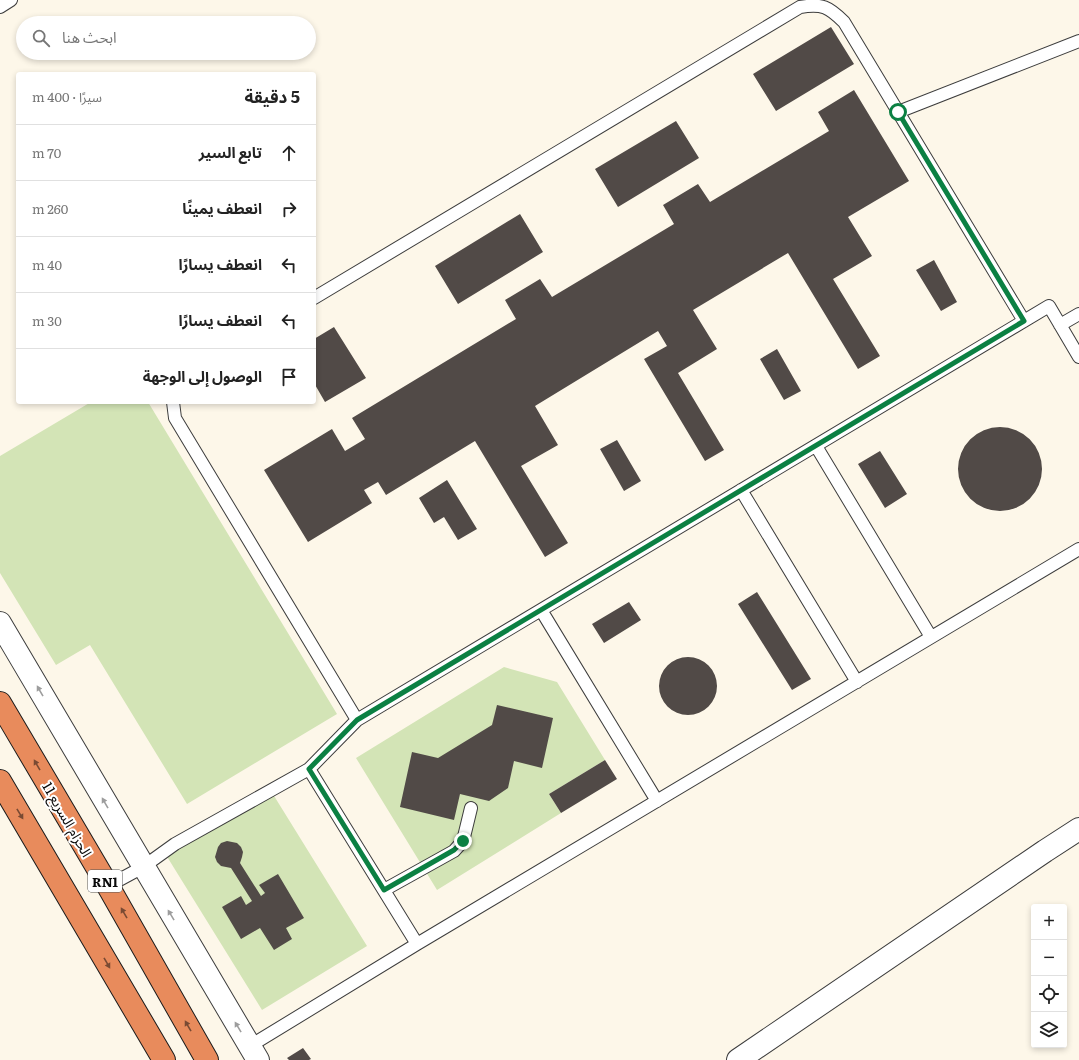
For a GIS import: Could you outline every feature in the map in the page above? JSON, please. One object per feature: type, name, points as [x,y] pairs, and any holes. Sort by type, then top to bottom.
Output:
[{"type":"highway","name":"الحزام السريع 11","points":[[0,703],[208,1060]]},
{"type":"highway","name":"RN1","points":[[0,781],[164,1060]]},
{"type":"street","points":[[0,623],[254,1053]]},
{"type":"street","points":[[743,1059],[1079,829]]},
{"type":"lane","points":[[0,7],[11,0]]},
{"type":"lane","points":[[316,297],[800,7],[816,4],[832,10],[844,22],[1024,321]]},
{"type":"lane","points":[[898,112],[1079,40]]},
{"type":"lane","points":[[108,886],[143,867],[175,844],[309,769],[357,720],[1049,306],[1079,356]]},
{"type":"lane","points":[[1060,326],[1079,314]]},
{"type":"lane","points":[[173,404],[175,418],[357,720]]},
{"type":"lane","points":[[816,446],[931,637]]},
{"type":"lane","points":[[741,490],[857,682]]},
{"type":"lane","points":[[254,1053],[417,944],[1079,549]]},
{"type":"lane","points":[[542,610],[657,801]]},
{"type":"lane","points":[[309,769],[417,944]]},
{"type":"lane","points":[[384,890],[454,850],[463,841],[472,808]]},
{"type":"green space","points":[[88,404],[149,404],[337,714],[187,804],[90,645],[56,665],[0,573],[0,456]]},
{"type":"green space","points":[[504,667],[557,682],[605,760],[549,794],[561,813],[437,890],[356,758]]},
{"type":"green space","points":[[271,791],[367,946],[262,1010],[166,855]]},
{"type":"building","points":[[831,27],[854,64],[776,111],[753,74]]},
{"type":"building","points":[[854,90],[909,181],[848,217],[872,256],[833,279],[880,356],[858,369],[788,253],[693,310],[717,349],[678,373],[724,450],[705,461],[644,359],[667,346],[658,331],[535,406],[558,445],[521,466],[568,543],[545,557],[475,441],[386,495],[378,482],[364,490],[372,503],[308,542],[264,470],[332,429],[345,451],[365,439],[352,418],[516,319],[505,300],[540,279],[552,297],[674,224],[663,205],[698,184],[710,202],[829,131],[818,112]]},
{"type":"building","points":[[676,121],[699,158],[618,207],[595,169]]},
{"type":"building","points":[[520,214],[543,252],[458,304],[435,266]]},
{"type":"building","points":[[934,260],[957,302],[941,311],[916,270]]},
{"type":"building","points":[[334,327],[366,378],[325,402],[316,386],[316,338]]},
{"type":"building","points":[[777,349],[801,391],[784,400],[760,359]]},
{"type":"building","points":[[1000,427],[1016,430],[1030,439],[1039,453],[1042,469],[1039,485],[1030,499],[1016,508],[1000,511],[984,508],[970,499],[961,485],[958,469],[961,453],[970,439],[984,430]]},
{"type":"building","points":[[617,440],[641,481],[624,491],[600,449]]},
{"type":"building","points":[[880,451],[907,494],[885,508],[858,464]]},
{"type":"building","points":[[447,480],[477,529],[458,540],[444,517],[434,523],[419,498]]},
{"type":"building","points":[[757,592],[811,679],[792,690],[738,604]]},
{"type":"building","points":[[629,602],[641,620],[604,643],[592,624]]},
{"type":"building","points":[[688,657],[699,659],[712,670],[715,675],[717,686],[715,697],[704,710],[699,713],[688,715],[677,713],[664,702],[661,697],[659,686],[661,675],[672,662],[677,659]]},
{"type":"building","points":[[497,705],[553,718],[542,768],[514,761],[508,788],[489,801],[460,794],[454,820],[400,807],[412,752],[438,758],[492,725]]},
{"type":"building","points":[[605,760],[617,779],[561,813],[549,794]]},
{"type":"building","points":[[227,841],[237,843],[241,847],[243,852],[240,863],[261,896],[265,893],[259,885],[278,874],[304,918],[286,928],[292,939],[274,950],[260,928],[241,939],[222,907],[241,896],[246,905],[252,901],[231,868],[221,866],[217,862],[215,857],[218,847],[221,843]]},
{"type":"building","points":[[303,1048],[311,1059],[289,1060],[287,1058]]},
{"type":"route","points":[[463,841],[454,850],[384,890],[309,769],[357,720],[1024,321],[898,112]]}]
